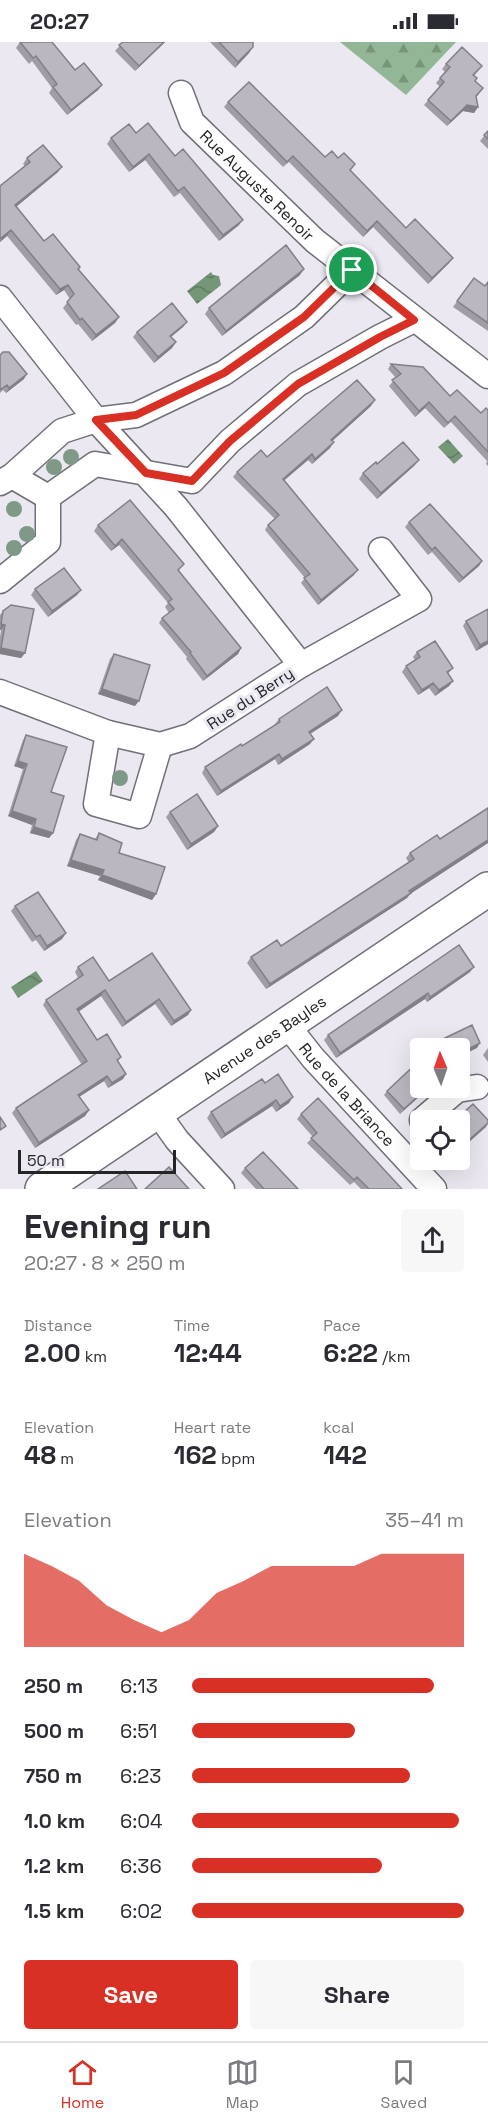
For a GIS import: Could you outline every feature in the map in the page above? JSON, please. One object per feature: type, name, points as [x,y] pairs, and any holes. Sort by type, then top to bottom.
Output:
[{"type":"main road","name":"Avenue des Bayles","points":[[42,1189],[488,889]]},
{"type":"street","name":"Rue Auguste Renoir","points":[[181,93],[192,122],[315,241],[488,376]]},
{"type":"street","points":[[48,497],[6,479],[62,431],[96,420],[136,415],[224,373],[304,317],[352,270]]},
{"type":"street","name":"Rue du Berry","points":[[0,298],[96,420],[176,507],[301,665],[190,736],[160,745],[108,733],[0,692]]},
{"type":"street","points":[[48,497],[95,464],[192,481],[230,441],[298,384],[414,320]]},
{"type":"street","points":[[0,581],[48,542],[48,497]]},
{"type":"street","points":[[301,665],[419,599],[381,549]]},
{"type":"street","points":[[108,733],[96,804],[139,816],[160,745]]},
{"type":"street","name":"Rue de la Briance","points":[[287,1025],[313,1058],[434,1189]]},
{"type":"street","points":[[434,1110],[457,1090],[477,1087]]},
{"type":"street","points":[[157,1112],[177,1140],[222,1189]]},
{"type":"street","points":[[393,1145],[410,1130]]},
{"type":"green space","points":[[340,42],[456,42],[406,95]]},
{"type":"water","points":[[211,272],[219,276],[221,285],[197,304],[187,291]]},
{"type":"water","points":[[448,439],[463,456],[454,464],[438,447]]},
{"type":"water","points":[[36,971],[43,981],[18,998],[11,987]]},
{"type":"building","points":[[20,42],[52,42],[75,70],[84,63],[102,85],[71,110],[53,87],[57,84],[36,56],[33,58]]},
{"type":"building","points":[[123,42],[164,42],[139,66],[119,45]]},
{"type":"building","points":[[219,42],[253,42],[253,47],[238,62]]},
{"type":"building","points":[[462,47],[482,66],[473,75],[477,78],[475,81],[483,88],[476,96],[478,107],[467,105],[451,121],[428,100],[444,82],[440,78],[450,67],[446,64]]},
{"type":"building","points":[[249,82],[325,157],[332,151],[338,158],[344,153],[355,164],[350,170],[406,228],[415,219],[453,258],[432,278],[377,221],[367,231],[293,156],[287,162],[228,102]]},
{"type":"building","points":[[148,123],[175,156],[183,149],[243,220],[223,235],[184,187],[178,191],[149,154],[133,167],[111,138],[129,124],[136,133]]},
{"type":"building","points":[[43,145],[62,167],[15,205],[44,241],[53,234],[80,267],[78,269],[119,317],[96,335],[82,318],[80,320],[67,302],[74,294],[68,285],[60,289],[11,230],[0,238],[0,186],[30,162],[27,158]]},
{"type":"building","points":[[286,245],[304,269],[226,331],[209,308]]},
{"type":"building","points":[[474,278],[485,286],[488,282],[488,323],[457,301]]},
{"type":"building","points":[[172,303],[187,322],[170,336],[176,342],[158,357],[137,332]]},
{"type":"building","points":[[3,352],[9,352],[27,374],[9,388],[7,385],[0,390],[0,355]]},
{"type":"building","points":[[391,364],[423,367],[450,396],[457,390],[481,413],[486,408],[488,410],[488,452],[455,416],[448,423],[429,402],[419,411],[392,380],[401,374]]},
{"type":"building","points":[[357,380],[375,400],[331,440],[334,442],[315,459],[312,454],[283,479],[358,570],[321,600],[304,578],[310,574],[268,525],[279,515],[237,472],[261,450],[267,457]]},
{"type":"building","points":[[403,442],[419,460],[381,493],[363,473]]},
{"type":"building","points":[[130,500],[184,564],[178,570],[241,648],[207,676],[191,652],[162,618],[174,609],[168,602],[172,599],[122,539],[115,546],[98,525]]},
{"type":"building","points":[[430,504],[482,561],[463,578],[435,547],[432,550],[409,522]]},
{"type":"building","points":[[64,568],[81,590],[52,611],[35,589]]},
{"type":"building","points":[[11,605],[34,609],[25,653],[1,648],[5,625],[1,624],[3,611]]},
{"type":"building","points":[[488,609],[488,641],[480,645],[466,621]]},
{"type":"building","points":[[435,641],[453,668],[447,672],[453,681],[439,690],[433,683],[422,690],[406,666],[420,657],[417,652]]},
{"type":"building","points":[[114,654],[150,665],[139,701],[102,689]]},
{"type":"building","points":[[327,687],[342,710],[309,732],[314,739],[282,759],[279,754],[221,791],[205,767],[280,722],[279,719]]},
{"type":"building","points":[[26,735],[67,747],[51,792],[64,796],[53,833],[34,827],[36,819],[12,811],[27,764],[18,761]]},
{"type":"building","points":[[197,794],[218,826],[191,844],[170,812]]},
{"type":"building","points":[[488,808],[488,840],[270,984],[251,957],[277,940],[281,946],[414,859],[410,853],[437,835],[440,839]]},
{"type":"building","points":[[99,833],[122,843],[119,853],[165,867],[156,894],[102,875],[104,870],[71,860],[80,834],[97,840]]},
{"type":"building","points":[[38,892],[66,933],[47,946],[40,935],[36,937],[15,906]]},
{"type":"building","points":[[459,945],[474,967],[430,997],[428,993],[340,1053],[328,1035]]},
{"type":"building","points":[[152,953],[191,1010],[174,1021],[159,999],[126,1022],[105,990],[77,1009],[97,1040],[107,1034],[121,1057],[117,1060],[126,1074],[112,1083],[107,1076],[78,1095],[89,1110],[39,1143],[16,1108],[87,1061],[46,1000],[83,975],[78,967],[93,957],[109,981]]},
{"type":"building","points":[[472,1025],[480,1043],[470,1048],[470,1038],[445,1038]]},
{"type":"building","points":[[410,1069],[410,1098],[416,1098],[404,1109],[387,1091]]},
{"type":"building","points":[[278,1074],[293,1097],[280,1106],[276,1100],[225,1134],[211,1112],[262,1079],[265,1083]]},
{"type":"building","points":[[318,1098],[402,1189],[369,1189],[357,1177],[354,1180],[311,1138],[317,1133],[301,1114]]},
{"type":"building","points":[[473,1104],[488,1120],[488,1123],[470,1139],[470,1110],[466,1110]]},
{"type":"building","points":[[0,1117],[6,1126],[0,1130]]},
{"type":"building","points":[[263,1152],[298,1189],[264,1189],[245,1168]]},
{"type":"building","points":[[169,1167],[189,1189],[145,1189]]},
{"type":"building","points":[[125,1171],[137,1189],[98,1189]]},
{"type":"route","points":[[352,270],[414,320],[298,384],[230,441],[192,481],[146,473],[96,420],[136,415],[224,373],[304,317],[352,270]]}]
